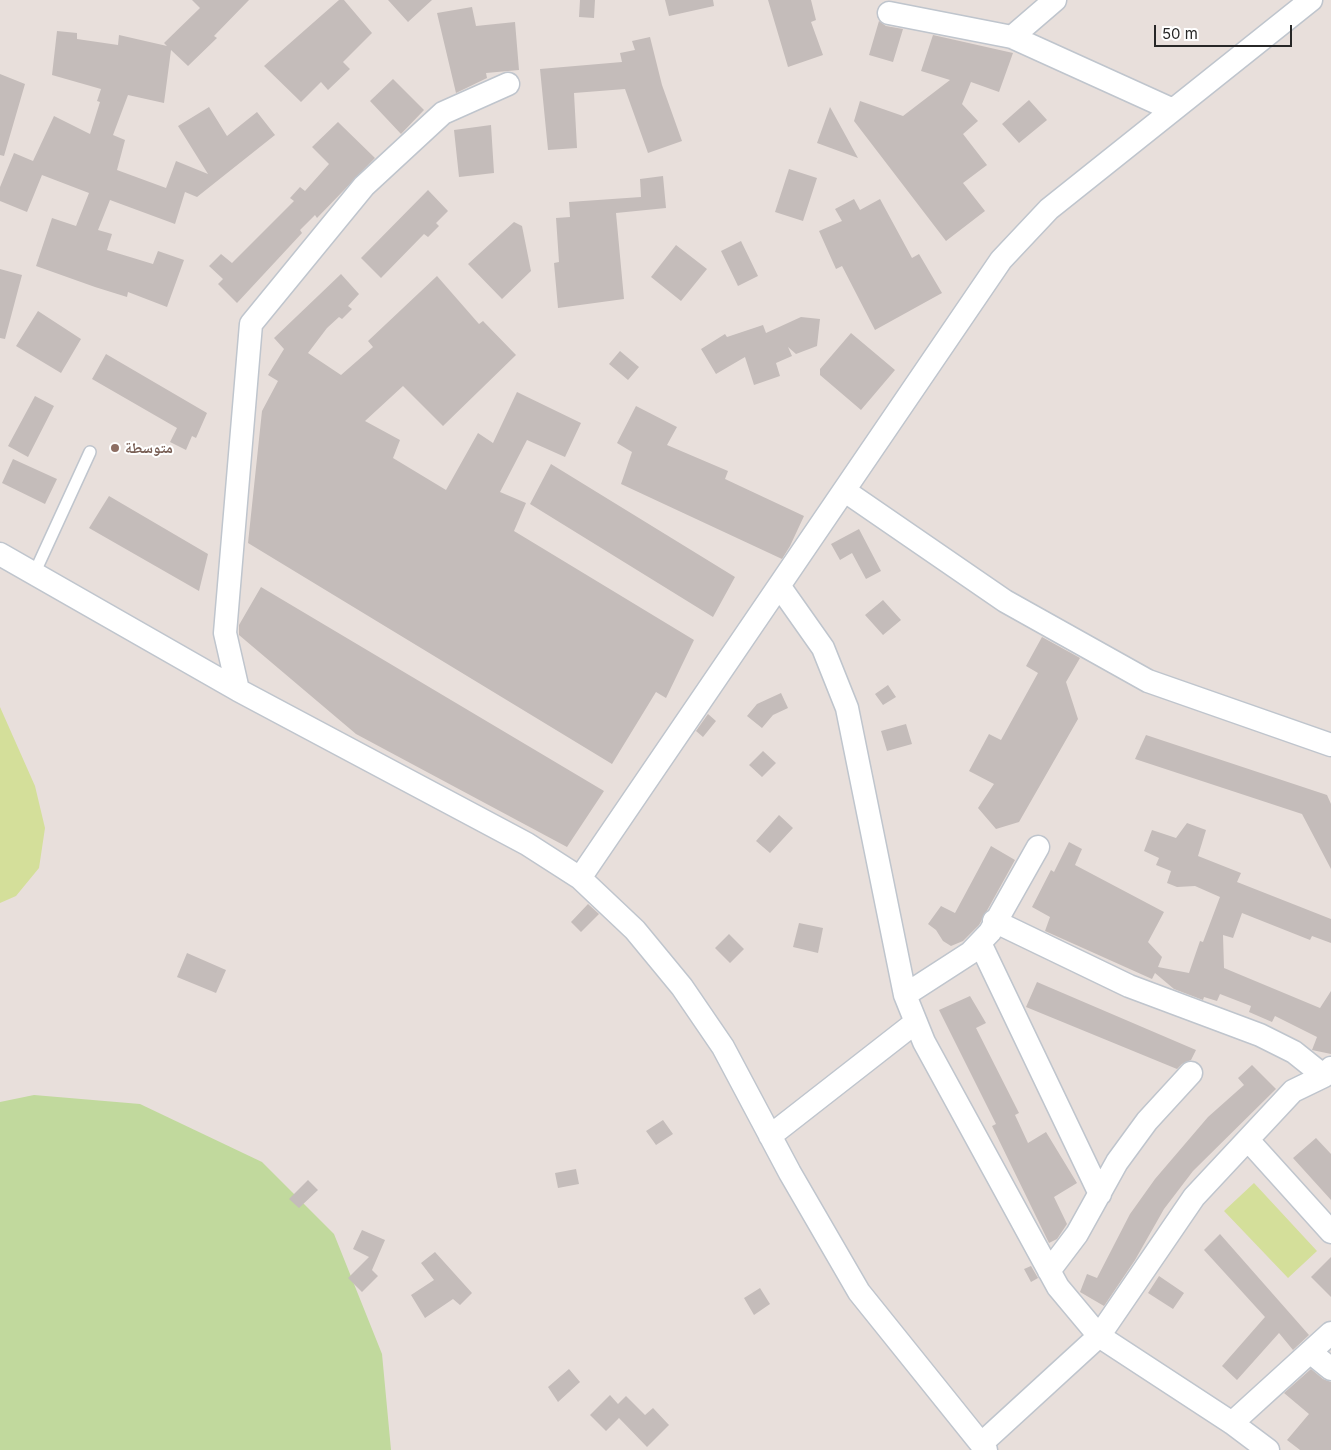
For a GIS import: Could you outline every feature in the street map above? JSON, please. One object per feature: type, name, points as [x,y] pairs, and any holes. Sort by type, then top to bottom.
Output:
[{"type":"street","points":[[1012,37],[1055,0]]},
{"type":"street","points":[[580,878],[1001,260],[1049,209],[1311,0]]},
{"type":"street","points":[[889,13],[1012,37],[1173,110]]},
{"type":"street","points":[[238,690],[225,633],[251,324],[364,186],[444,113],[508,84]]},
{"type":"street","points":[[845,491],[1005,601],[1148,681],[1331,745]]},
{"type":"street","points":[[0,554],[238,690],[527,844],[580,878],[635,930],[682,987],[724,1047],[770,1136],[859,1292],[984,1447],[1099,1336],[1194,1198],[1293,1091],[1327,1072],[1294,1052],[1260,1035],[1129,986],[994,921]]},
{"type":"street","points":[[780,587],[823,648],[847,708],[905,995],[924,1042],[1058,1287],[1099,1336],[1232,1423],[1268,1450]]},
{"type":"street","points":[[905,995],[970,953],[990,932],[994,921],[1038,847]]},
{"type":"street","points":[[980,943],[1100,1194]]},
{"type":"street","points":[[770,1136],[916,1022]]},
{"type":"street","points":[[1049,1271],[1076,1234],[1117,1162],[1147,1121],[1191,1073]]},
{"type":"street","points":[[1248,1140],[1331,1232]]},
{"type":"street","points":[[1232,1423],[1331,1333]]},
{"type":"street","points":[[1310,1352],[1331,1369]]},
{"type":"lane","points":[[34,574],[90,452]]},
{"type":"green space","points":[[0,707],[35,786],[45,828],[39,868],[16,896],[0,903]]},
{"type":"green space","points":[[34,1095],[140,1104],[262,1162],[334,1234],[382,1354],[391,1450],[0,1450],[0,1102]]},
{"type":"green space","points":[[1254,1183],[1317,1251],[1288,1278],[1224,1211]]},
{"type":"building","points":[[192,0],[249,0],[214,36],[217,38],[188,66],[171,50],[164,103],[128,95],[113,135],[125,140],[117,170],[166,188],[176,161],[208,174],[178,126],[209,107],[227,136],[257,112],[275,135],[197,197],[185,192],[175,224],[110,200],[98,230],[112,234],[107,250],[153,264],[158,251],[184,260],[167,307],[128,292],[127,297],[36,266],[52,218],[76,226],[89,193],[42,175],[27,212],[0,201],[0,187],[14,153],[33,161],[54,116],[90,134],[100,102],[97,101],[101,89],[52,75],[57,31],[77,33],[77,39],[118,45],[119,35],[167,46],[164,43],[200,8]]},
{"type":"building","points":[[339,0],[344,0],[372,33],[343,62],[350,69],[328,90],[321,82],[301,102],[264,66]]},
{"type":"building","points":[[388,0],[432,0],[408,22]]},
{"type":"building","points":[[580,0],[595,0],[594,18],[579,17]]},
{"type":"building","points":[[665,0],[713,0],[714,6],[669,16]]},
{"type":"building","points":[[768,0],[811,0],[816,20],[811,22],[823,55],[788,67]]},
{"type":"building","points":[[472,7],[476,26],[515,22],[519,70],[486,73],[487,78],[456,93],[437,13]]},
{"type":"building","points":[[879,21],[886,26],[903,29],[893,62],[869,55]]},
{"type":"building","points":[[933,35],[1013,53],[999,92],[971,82],[962,104],[978,121],[963,134],[987,165],[963,183],[985,211],[946,241],[854,121],[860,101],[903,116],[950,80],[921,71]]},
{"type":"building","points":[[650,37],[662,85],[682,141],[648,153],[625,89],[574,93],[577,148],[548,150],[540,69],[622,62],[620,53],[635,50],[632,41]]},
{"type":"building","points":[[0,74],[25,84],[4,156],[0,155]]},
{"type":"building","points":[[393,79],[424,110],[401,134],[370,101]]},
{"type":"building","points":[[1029,100],[1047,120],[1019,143],[1002,124]]},
{"type":"building","points":[[830,107],[858,158],[817,143]]},
{"type":"building","points":[[338,122],[375,158],[317,218],[315,215],[300,230],[302,233],[237,303],[218,284],[223,279],[209,266],[221,254],[232,263],[294,201],[290,198],[300,187],[305,191],[329,164],[312,147]]},
{"type":"building","points":[[491,125],[494,173],[459,177],[454,130]]},
{"type":"building","points":[[789,169],[817,178],[803,221],[775,212]]},
{"type":"building","points":[[663,176],[666,208],[616,213],[624,299],[558,308],[554,263],[559,262],[556,218],[570,217],[569,202],[641,197],[640,179]]},
{"type":"building","points":[[428,190],[448,211],[436,223],[439,226],[428,237],[424,234],[381,278],[361,258]]},
{"type":"building","points":[[854,199],[860,210],[880,199],[912,258],[919,254],[942,293],[875,330],[842,266],[836,269],[819,231],[842,221],[835,209]]},
{"type":"building","points":[[514,222],[522,226],[531,271],[502,299],[468,264]]},
{"type":"building","points":[[741,241],[758,276],[738,286],[721,251]]},
{"type":"building","points":[[676,245],[707,269],[681,301],[651,277]]},
{"type":"building","points":[[0,269],[22,275],[5,339],[0,338]]},
{"type":"building","points":[[341,274],[359,294],[348,306],[352,309],[342,319],[339,317],[327,328],[308,353],[341,375],[373,347],[368,341],[437,276],[479,324],[483,321],[516,355],[443,426],[403,386],[365,421],[400,440],[393,458],[446,490],[478,433],[493,443],[517,392],[581,423],[565,457],[527,440],[500,492],[526,503],[514,531],[694,640],[666,698],[656,692],[612,764],[248,543],[262,411],[278,381],[268,375],[284,349],[274,338]]},
{"type":"building","points":[[38,311],[81,339],[61,373],[16,346]]},
{"type":"building","points":[[801,317],[820,319],[817,346],[796,354],[788,347],[792,356],[776,363],[780,376],[754,385],[745,357],[716,374],[701,349],[725,334],[727,337],[763,325],[766,333]]},
{"type":"building","points":[[851,333],[895,370],[861,410],[820,375],[820,369]]},
{"type":"building","points":[[620,351],[639,367],[628,380],[609,364]]},
{"type":"building","points":[[106,354],[207,413],[196,438],[192,436],[186,450],[170,442],[177,428],[92,379]]},
{"type":"building","points":[[35,396],[54,406],[28,457],[8,446]]},
{"type":"building","points":[[636,406],[677,427],[667,445],[728,471],[725,479],[804,516],[782,559],[621,484],[632,452],[617,443]]},
{"type":"building","points":[[13,459],[57,479],[45,504],[2,483]]},
{"type":"building","points":[[551,464],[735,577],[713,617],[530,504]]},
{"type":"building","points":[[109,496],[208,554],[199,591],[89,528]]},
{"type":"building","points":[[859,529],[881,571],[866,579],[852,553],[840,560],[831,544]]},
{"type":"building","points":[[261,587],[604,791],[567,847],[356,734],[239,635],[239,625]]},
{"type":"building","points":[[883,600],[901,620],[883,635],[865,615]]},
{"type":"building","points":[[1042,637],[1080,658],[1066,682],[1078,719],[1019,822],[996,829],[978,808],[994,784],[969,771],[989,734],[1001,740],[1038,673],[1026,666]]},
{"type":"building","points":[[888,685],[896,697],[883,705],[875,694]]},
{"type":"building","points":[[781,693],[788,708],[773,715],[762,728],[747,716],[757,704]]},
{"type":"building","points":[[708,714],[716,721],[703,737],[696,731]]},
{"type":"building","points":[[906,724],[912,744],[887,751],[881,731]]},
{"type":"building","points":[[1146,735],[1327,795],[1331,804],[1331,869],[1302,814],[1135,759]]},
{"type":"building","points":[[763,751],[776,763],[762,777],[749,765]]},
{"type":"building","points":[[779,815],[793,828],[770,853],[756,841]]},
{"type":"building","points":[[1187,823],[1206,830],[1198,856],[1241,873],[1237,882],[1331,919],[1331,943],[1312,936],[1310,940],[1242,913],[1233,938],[1223,935],[1224,968],[1320,1008],[1331,991],[1331,1054],[1312,1050],[1317,1037],[1275,1016],[1272,1022],[1249,1012],[1251,1006],[1220,994],[1217,1001],[1204,997],[1203,1000],[1174,989],[1155,973],[1152,979],[1045,931],[1050,917],[1032,907],[1051,870],[1054,872],[1069,842],[1082,849],[1075,865],[1164,912],[1148,942],[1162,957],[1158,967],[1189,973],[1200,941],[1203,942],[1220,897],[1195,886],[1177,887],[1167,883],[1171,871],[1156,865],[1159,858],[1144,851],[1152,830],[1176,838]]},
{"type":"building","points":[[991,846],[1015,860],[979,925],[963,941],[951,946],[943,941],[936,930],[928,924],[941,906],[955,913]]},
{"type":"building","points":[[588,904],[599,914],[581,932],[571,922]]},
{"type":"building","points":[[799,923],[823,928],[818,953],[793,947]]},
{"type":"building","points":[[729,934],[744,949],[730,963],[715,948]]},
{"type":"building","points":[[187,953],[226,970],[216,993],[177,977]]},
{"type":"building","points":[[1037,982],[1196,1050],[1191,1060],[1182,1064],[1177,1069],[1026,1007]]},
{"type":"building","points":[[970,996],[986,1023],[976,1028],[1019,1113],[1015,1115],[1028,1143],[1046,1132],[1077,1183],[1054,1197],[1067,1224],[1057,1239],[1049,1243],[992,1126],[996,1124],[939,1010]]},
{"type":"building","points":[[1252,1065],[1276,1089],[1193,1171],[1164,1209],[1135,1260],[1104,1306],[1080,1292],[1087,1274],[1097,1278],[1130,1214],[1155,1179],[1208,1117],[1244,1085],[1238,1078]]},
{"type":"building","points":[[663,1120],[673,1134],[656,1145],[646,1131]]},
{"type":"building","points":[[1316,1138],[1331,1154],[1331,1200],[1293,1158]]},
{"type":"building","points":[[576,1169],[579,1184],[558,1188],[555,1173]]},
{"type":"building","points":[[308,1180],[318,1190],[299,1208],[289,1199]]},
{"type":"building","points":[[362,1230],[385,1240],[372,1270],[378,1276],[362,1292],[348,1278],[369,1257],[353,1249]]},
{"type":"building","points":[[1220,1234],[1309,1335],[1293,1350],[1279,1333],[1237,1380],[1222,1366],[1265,1317],[1204,1250]]},
{"type":"building","points":[[435,1252],[472,1293],[460,1305],[453,1299],[425,1318],[411,1295],[434,1280],[421,1263]]},
{"type":"building","points":[[1331,1257],[1331,1297],[1311,1277]]},
{"type":"building","points":[[1031,1266],[1038,1278],[1031,1282],[1024,1269]]},
{"type":"building","points":[[1159,1276],[1184,1293],[1173,1309],[1148,1293]]},
{"type":"building","points":[[760,1288],[770,1304],[754,1315],[744,1298]]},
{"type":"building","points":[[569,1369],[580,1382],[558,1402],[548,1387]]},
{"type":"building","points":[[1311,1369],[1323,1379],[1331,1382],[1331,1450],[1300,1450],[1287,1440],[1309,1414],[1284,1393]]},
{"type":"building","points":[[610,1395],[618,1404],[626,1396],[645,1415],[653,1408],[669,1425],[647,1447],[619,1418],[606,1431],[590,1415]]},
{"type":"place","name":"متوسطة","points":[[115,448]]}]
